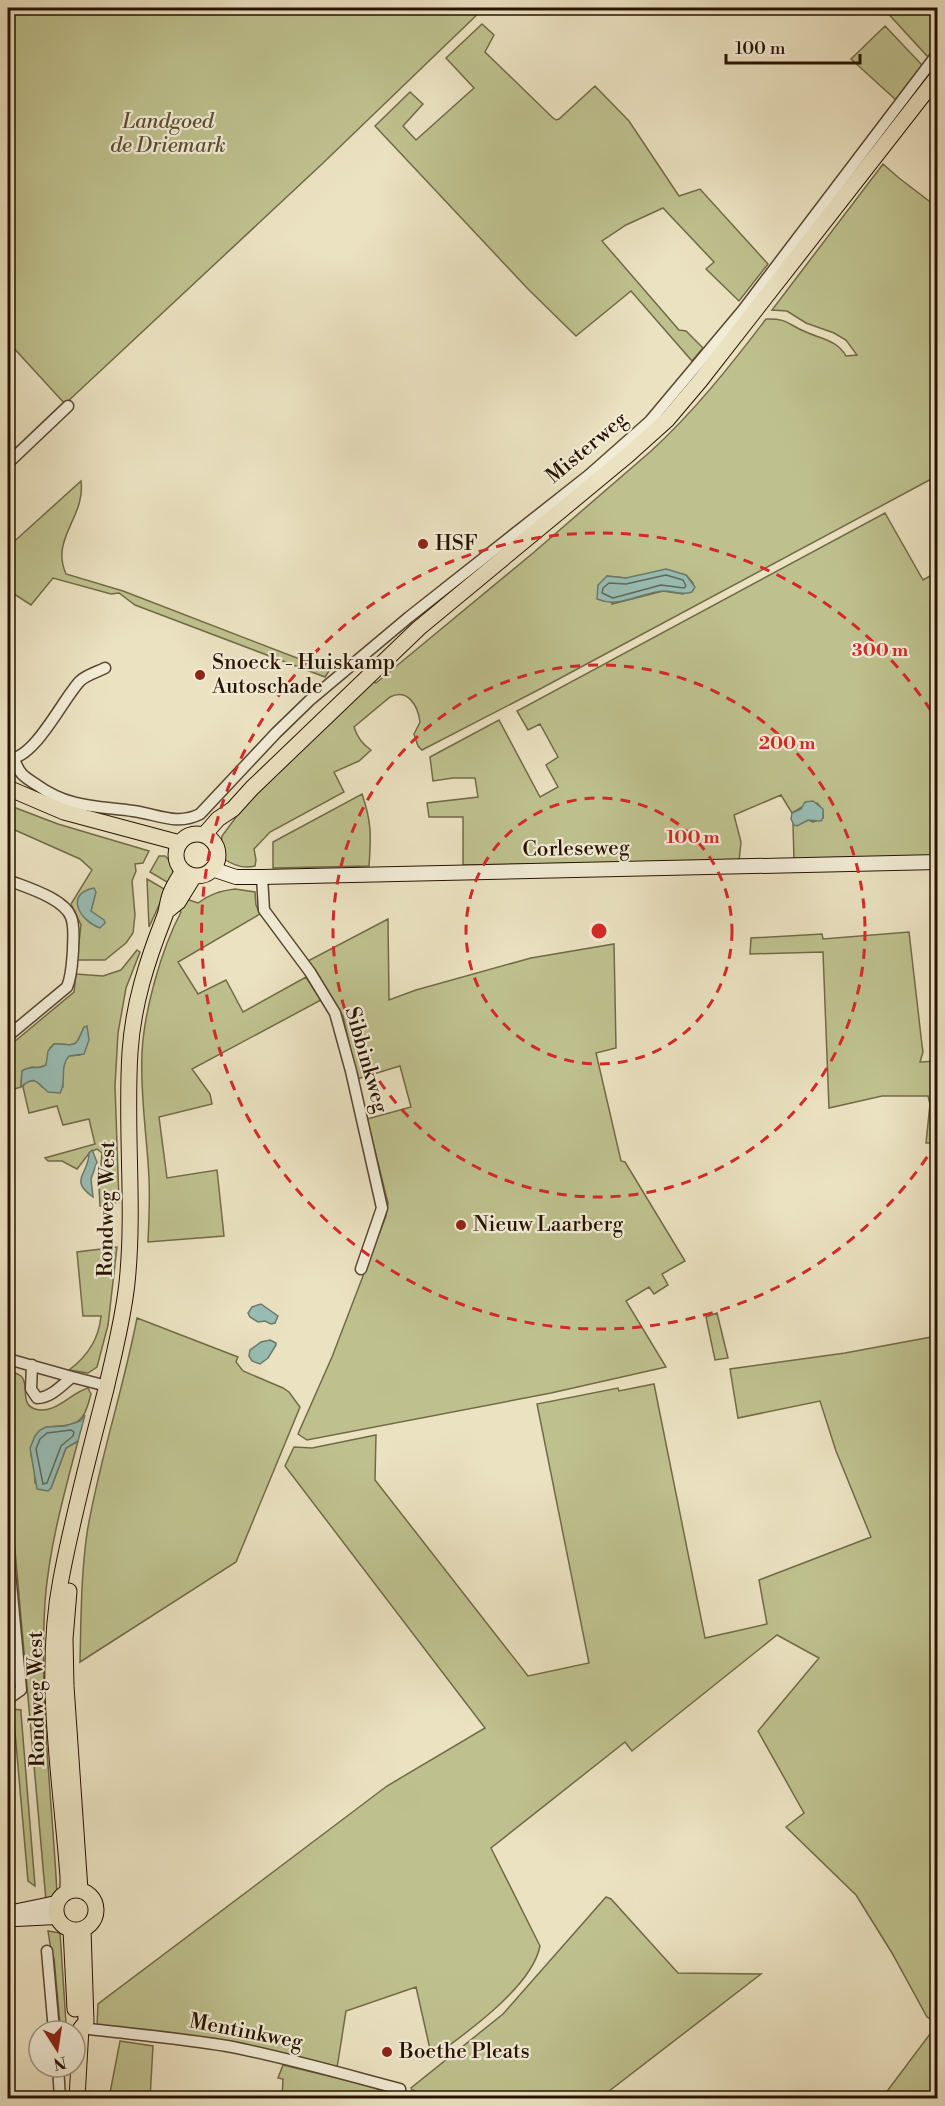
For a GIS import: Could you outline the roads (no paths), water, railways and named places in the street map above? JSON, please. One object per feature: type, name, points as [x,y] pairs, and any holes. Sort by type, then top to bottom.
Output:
[{"type":"main road","name":"Misterweg","points":[[209,839],[226,825],[233,809],[260,780],[419,628],[667,420],[708,372],[938,76]]},
{"type":"main road","points":[[8,788],[64,812],[102,822],[178,848]]},
{"type":"main road","points":[[190,835],[209,839],[217,848],[215,865],[207,873],[189,873],[177,862],[178,848],[190,835]]},
{"type":"main road","name":"Corleseweg","points":[[215,865],[236,877],[257,877],[938,862]]},
{"type":"main road","name":"Rondweg West","points":[[74,1891],[57,1752],[53,1674],[60,1580],[118,1344],[129,1259],[130,1050],[139,995],[149,955],[167,911],[178,902],[189,873]]},
{"type":"main road","points":[[74,1891],[91,1897],[96,1909],[93,1921],[77,1929],[60,1923],[56,1910],[63,1894],[74,1891]]},
{"type":"main road","points":[[8,1913],[56,1910]]},
{"type":"main road","points":[[8,1920],[56,1910]]},
{"type":"main road","points":[[77,1929],[86,2019]]},
{"type":"main road","points":[[77,2098],[78,2079]]},
{"type":"street","name":"Misterweg","points":[[10,759],[18,772],[47,793],[73,804],[133,811],[178,821],[200,814],[310,700],[409,617],[590,475],[650,421],[743,310],[938,53]]},
{"type":"street","points":[[8,463],[68,406]]},
{"type":"street","points":[[10,759],[28,751],[81,680],[105,668]]},
{"type":"street","name":"Sibbinkweg","points":[[257,877],[264,910],[310,972],[335,1013],[351,1071],[382,1208],[361,1269]]},
{"type":"street","points":[[8,880],[58,902],[72,919],[73,940],[71,976],[67,987],[8,1036]]},
{"type":"street","points":[[8,1359],[106,1386]]},
{"type":"street","points":[[32,1365],[32,1389],[37,1398],[44,1398],[72,1377]]},
{"type":"street","points":[[8,1552],[10,1597],[21,1690],[8,1699]]},
{"type":"street","points":[[47,1951],[53,2019]]},
{"type":"street","name":"Mentinkweg","points":[[87,2029],[227,2046],[276,2056],[400,2090]]},
{"type":"street","points":[[59,2079],[60,2098]]},
{"type":"water","points":[[666,569],[686,575],[695,587],[692,592],[685,594],[655,592],[614,602],[597,599],[598,585],[607,576],[626,578]]},
{"type":"water","points":[[813,801],[823,809],[821,821],[808,820],[797,826],[794,825],[791,819],[792,813],[801,809],[805,802]]},
{"type":"water","points":[[94,888],[96,892],[91,911],[104,920],[105,923],[100,928],[86,920],[78,908],[79,896]]},
{"type":"water","points":[[87,1026],[89,1040],[84,1054],[69,1056],[66,1060],[60,1093],[48,1092],[38,1082],[32,1080],[21,1087],[22,1071],[46,1065],[48,1051],[54,1044],[76,1043],[84,1027]]},
{"type":"water","points":[[92,1150],[97,1162],[91,1179],[93,1197],[82,1186],[81,1181],[89,1153]]},
{"type":"water","points":[[261,1304],[278,1316],[275,1323],[258,1322],[250,1317],[248,1313],[252,1307]]},
{"type":"water","points":[[270,1340],[276,1345],[268,1358],[260,1364],[252,1361],[249,1356],[250,1350],[261,1342]]},
{"type":"water","points":[[85,1415],[78,1441],[66,1448],[51,1488],[48,1491],[37,1489],[30,1448],[35,1436],[46,1427],[65,1426],[80,1421]]},
{"type":"place","name":"HSF","points":[[423,544]]},
{"type":"place","name":"Snoeck - Huiskamp Autoschade","points":[[200,675]]},
{"type":"place","name":"Nieuw Laarberg","points":[[461,1225]]},
{"type":"place","name":"Boethe Pleats","points":[[387,2052]]},
{"type":"park label","name":"Landgoed de Driemark","points":[[168,134]]}]
